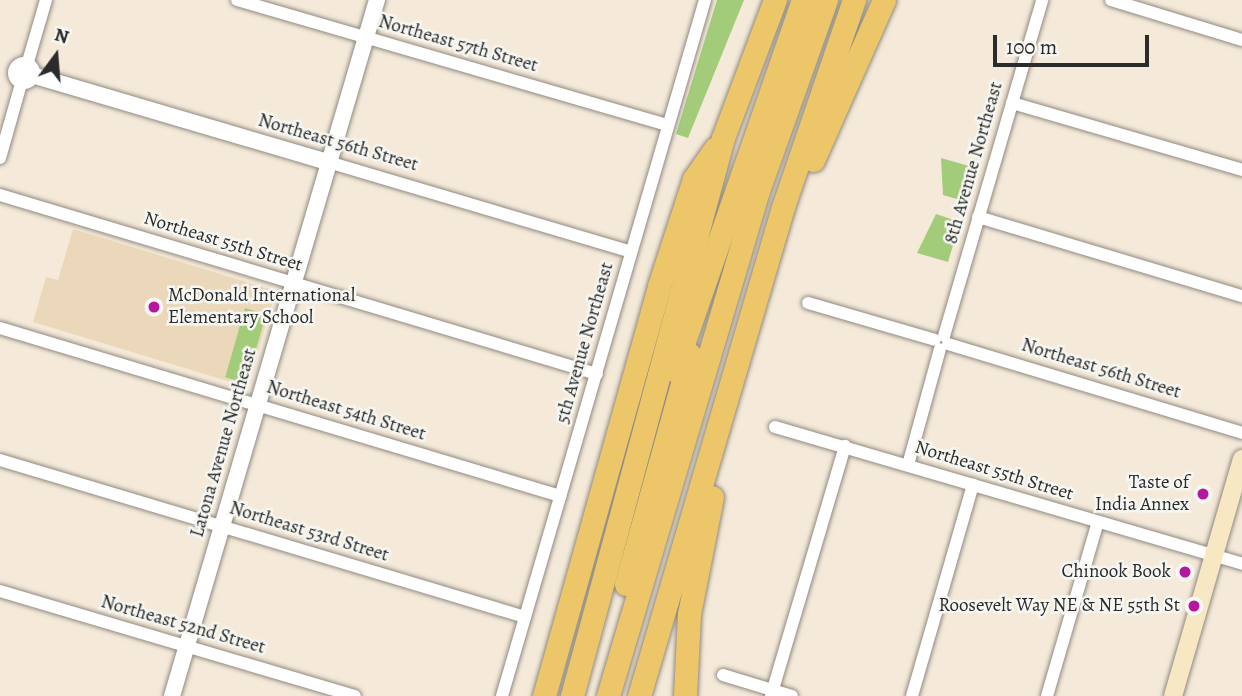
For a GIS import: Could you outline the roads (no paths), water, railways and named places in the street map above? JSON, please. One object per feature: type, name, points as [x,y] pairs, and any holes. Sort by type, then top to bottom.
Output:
[{"type":"highway","points":[[572,696],[723,138],[775,0]]},
{"type":"highway","points":[[633,464],[652,436],[803,0]]},
{"type":"highway","points":[[608,696],[758,191],[826,0]]},
{"type":"highway","points":[[639,696],[783,207],[855,0]]},
{"type":"highway","points":[[783,207],[810,166],[884,0]]},
{"type":"highway","points":[[527,696],[600,486],[695,179],[723,138]]},
{"type":"highway","points":[[596,696],[720,243]]},
{"type":"highway","points":[[685,696],[690,607],[734,380]]},
{"type":"highway","points":[[544,696],[600,486]]},
{"type":"main road","points":[[1173,696],[1242,459]]},
{"type":"street","points":[[0,158],[46,0]]},
{"type":"street","name":"Northeast 57th Street","points":[[237,0],[668,125]]},
{"type":"street","name":"Latona Avenue Northeast","points":[[172,696],[377,0]]},
{"type":"street","name":"5th Avenue Northeast","points":[[502,696],[704,0]]},
{"type":"street","name":"8th Avenue Northeast","points":[[908,465],[1042,0]]},
{"type":"street","points":[[1111,0],[1242,40]]},
{"type":"street","name":"Northeast 56th Street","points":[[0,65],[631,252]]},
{"type":"street","points":[[1012,103],[1242,170]]},
{"type":"street","name":"Northeast 55th Street","points":[[0,195],[597,374]]},
{"type":"street","points":[[978,217],[1242,296]]},
{"type":"street","name":"Northeast 56th Street","points":[[808,303],[1242,433]]},
{"type":"street","name":"Northeast 54th Street","points":[[0,328],[560,496]]},
{"type":"street","name":"Northeast 55th Street","points":[[775,427],[1242,564]]},
{"type":"street","points":[[772,693],[845,446]]},
{"type":"street","name":"Northeast 53rd Street","points":[[0,460],[525,617]]},
{"type":"street","points":[[912,696],[973,485]]},
{"type":"street","points":[[1047,696],[1098,522]]},
{"type":"street","name":"Northeast 52nd Street","points":[[0,592],[355,696]]},
{"type":"street","points":[[723,675],[772,693],[792,696]]},
{"type":"place","name":"McDonald International Elementary School","points":[[154,307]]},
{"type":"place","name":"Taste of India Annex","points":[[1203,494]]},
{"type":"place","name":"Chinook Book","points":[[1185,572]]},
{"type":"place","name":"Roosevelt Way NE & NE 55th St","points":[[1194,606]]}]
